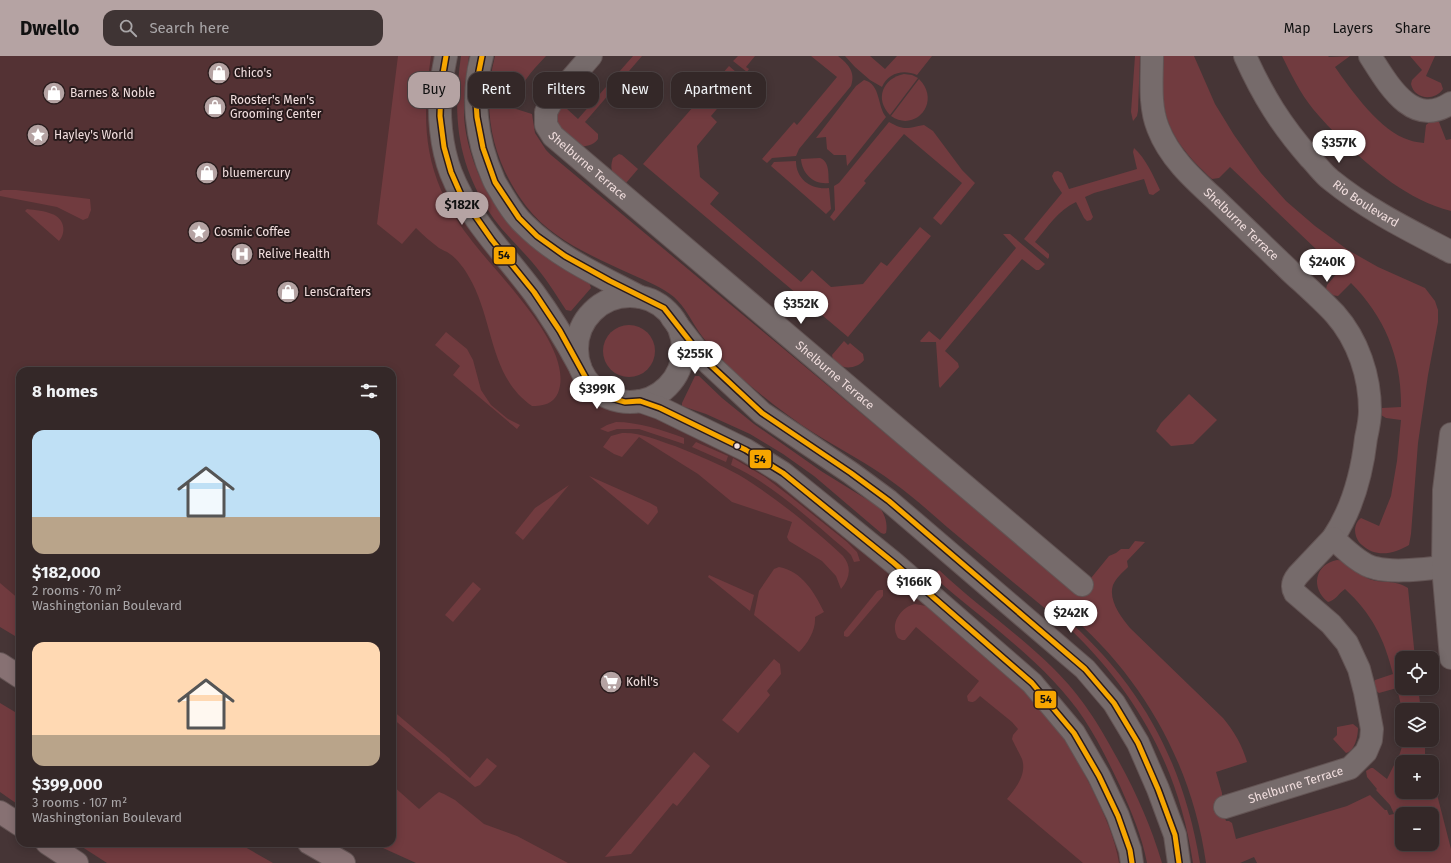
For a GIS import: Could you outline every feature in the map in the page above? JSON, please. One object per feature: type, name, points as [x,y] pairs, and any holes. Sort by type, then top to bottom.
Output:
[{"type":"highway","points":[[0,664],[16,674]]},
{"type":"highway","points":[[0,812],[16,822]]},
{"type":"highway","points":[[53,847],[77,863]]},
{"type":"highway","points":[[316,847],[344,863]]},
{"type":"highway","points":[[316,847],[360,863]]},
{"type":"street","points":[[446,56],[441,85],[440,116],[444,147],[451,172],[467,203],[492,240],[534,292],[560,331],[587,380],[604,395],[625,402],[640,401],[652,397],[664,390],[673,380],[679,369],[682,356],[682,342],[679,330],[672,318]]},
{"type":"street","points":[[482,56],[476,89],[481,142],[493,178],[510,208],[524,224],[543,241],[564,256],[640,297],[664,308],[703,358],[762,413],[851,473],[889,501],[1085,669],[1114,703],[1138,743],[1158,789],[1174,835],[1179,863]]},
{"type":"street","name":"Shelburne Terrace","points":[[591,56],[552,101],[546,112],[546,125],[553,136],[1082,585]]},
{"type":"street","name":"Shelburne Terrace","points":[[1152,56],[1152,104],[1157,128],[1175,158],[1196,182],[1335,314],[1353,340],[1360,355],[1368,391],[1370,412],[1364,459],[1350,507],[1343,523],[1333,538],[1295,578],[1293,582],[1293,589],[1298,597],[1331,624],[1347,643],[1359,669],[1366,692],[1372,729],[1371,740],[1366,752],[1350,768],[1225,807]]},
{"type":"street","name":"Rio Boulevard","points":[[1245,56],[1258,85],[1277,118],[1297,144],[1329,179],[1360,202],[1389,220],[1451,252]]},
{"type":"street","points":[[1370,56],[1400,97],[1410,106],[1420,111],[1432,111],[1444,108],[1451,103]]},
{"type":"street","points":[[580,367],[577,354],[578,340],[582,327],[590,315],[600,306],[612,299],[640,297]]},
{"type":"street","points":[[640,401],[660,408],[746,450],[783,473],[894,563],[1032,683],[1074,733],[1099,776],[1118,816],[1130,850],[1132,863]]},
{"type":"street","points":[[1451,434],[1444,490],[1443,568],[1451,658]]},
{"type":"street","points":[[1333,538],[1356,558],[1374,568],[1392,570],[1443,568]]},
{"type":"shaded area","points":[[0,56],[443,56],[443,72],[408,72],[408,108],[442,108],[441,145],[561,336],[586,381],[597,392],[611,400],[627,403],[639,403],[783,475],[1071,733],[1130,863],[459,863],[396,837],[396,367],[16,367],[16,625],[0,615]]},
{"type":"shaded area","points":[[398,56],[431,56],[429,72],[408,72],[408,108],[426,108],[426,124],[430,157],[444,196],[454,215],[469,237],[530,311],[555,354],[560,375],[558,393],[556,397],[547,404],[532,406],[518,394],[508,380],[500,364],[477,293],[458,261],[450,254],[436,246],[416,228],[402,244],[377,224]]},
{"type":"shaded area","points":[[461,56],[469,56],[464,100],[465,129],[474,161],[488,193],[506,220],[517,231],[589,282],[591,288],[571,311],[566,310],[537,268],[494,219],[472,180],[460,141],[457,108],[460,108],[459,72]]},
{"type":"shaded area","points":[[495,56],[546,56],[525,82],[525,72],[492,72]]},
{"type":"shaded area","points":[[633,56],[642,56],[628,72],[619,72]]},
{"type":"shaded area","points":[[738,56],[755,56],[746,67],[749,69],[747,72],[733,61]]},
{"type":"shaded area","points":[[811,56],[838,56],[845,62],[852,72],[851,86],[799,149],[796,156],[772,158],[767,163],[762,159],[794,122],[797,125],[837,77]]},
{"type":"shaded area","points":[[845,56],[870,56],[885,69],[897,56],[932,56],[917,75],[901,72],[892,75],[882,87],[870,80]]},
{"type":"shaded area","points":[[1135,56],[1140,56],[1138,111],[1137,116],[1133,121],[1131,112]]},
{"type":"shaded area","points":[[1164,56],[1194,56],[1215,104],[1234,135],[1261,173],[1286,201],[1315,226],[1348,250],[1378,267],[1425,288],[1435,301],[1438,310],[1438,322],[1428,375],[1418,443],[1411,534],[1409,545],[1397,551],[1385,553],[1373,552],[1360,543],[1355,531],[1357,523],[1361,518],[1379,526],[1391,496],[1397,461],[1401,420],[1386,418],[1381,415],[1382,408],[1401,407],[1401,389],[1395,356],[1382,325],[1363,296],[1351,283],[1338,296],[1328,292],[1326,289],[1327,285],[1339,271],[1230,167],[1219,178],[1212,179],[1186,152],[1173,132],[1165,109],[1163,96]]},
{"type":"shaded area","points":[[1282,56],[1350,56],[1335,67],[1349,87],[1368,109],[1398,136],[1415,142],[1424,143],[1426,125],[1431,121],[1439,122],[1446,140],[1451,139],[1451,211],[1420,199],[1392,183],[1342,140],[1308,103]]},
{"type":"shaded area","points":[[1410,56],[1435,56],[1426,76],[1441,83],[1443,89],[1435,96],[1420,96],[1413,89],[1411,84],[1412,80],[1422,70]]},
{"type":"shaded area","points":[[729,66],[736,72],[724,72]]},
{"type":"shaded area","points":[[904,74],[912,75],[918,78],[890,115],[882,102],[883,90],[891,80]]},
{"type":"shaded area","points":[[919,79],[925,88],[928,97],[927,105],[923,112],[916,118],[909,121],[900,120],[891,116]]},
{"type":"shaded area","points":[[864,80],[869,82],[876,91],[886,117],[847,166],[846,155],[834,155],[827,149],[826,137],[816,138],[856,86]]},
{"type":"shaded area","points":[[607,86],[607,97],[599,106],[599,95]]},
{"type":"shaded area","points":[[490,108],[513,108],[532,114],[535,133],[551,155],[1078,594],[1109,556],[1121,549],[1129,549],[1135,541],[1145,542],[1127,561],[1128,567],[1114,582],[1112,596],[1119,614],[1130,628],[1223,718],[1231,728],[1240,744],[1247,762],[1216,772],[1222,793],[1222,796],[1219,798],[1226,821],[1232,823],[1236,839],[1347,806],[1370,795],[1385,810],[1387,810],[1389,815],[1394,814],[1390,805],[1376,790],[1377,789],[1367,777],[1366,771],[1373,768],[1387,779],[1395,763],[1395,799],[1438,799],[1451,849],[1451,863],[1257,863],[1254,857],[1240,863],[1206,863],[1199,826],[1189,790],[1159,723],[1117,662],[1092,635],[1064,610],[1061,614],[1089,640],[1114,667],[1154,725],[1182,790],[1200,863],[1193,863],[1177,796],[1166,765],[1152,735],[1116,679],[1094,653],[1069,628],[901,488],[796,421],[746,382],[709,345],[685,309],[674,297],[654,284],[589,254],[548,229],[536,218],[514,189],[498,153],[492,134]]},
{"type":"shaded area","points":[[562,108],[566,108],[578,119],[588,108],[597,108],[585,122],[598,134],[598,139],[594,143],[579,146],[557,125],[558,113]]},
{"type":"shaded area","points":[[692,108],[718,108],[711,116],[717,122],[697,146],[700,177],[719,193],[710,204],[801,282],[812,270],[831,287],[863,284],[881,262],[887,266],[920,227],[931,236],[848,337],[643,164]]},
{"type":"shaded area","points":[[889,122],[903,128],[924,125],[933,131],[962,170],[975,183],[941,225],[933,218],[962,183],[904,134],[864,181],[866,183],[834,221],[830,217],[835,210],[834,186],[839,183]]},
{"type":"shaded area","points":[[1134,148],[1146,162],[1160,190],[1153,195],[1149,194],[1144,179],[1094,193],[1085,197],[1093,217],[1091,220],[1087,221],[1076,202],[1070,205],[1053,220],[1035,242],[1049,254],[1048,259],[1024,239],[1062,193],[1052,176],[1054,172],[1058,171],[1062,173],[1069,189],[1137,169],[1133,152]]},
{"type":"shaded area","points":[[619,154],[638,169],[626,183],[616,176],[611,167],[613,158]]},
{"type":"shaded area","points":[[820,158],[827,165],[829,183],[818,182],[806,174],[801,159]]},
{"type":"shaded area","points":[[796,161],[799,174],[806,182],[817,187],[829,188],[831,209],[826,214],[771,166],[774,162]]},
{"type":"shaded area","points":[[16,190],[90,199],[91,210],[88,218],[83,220],[57,207],[0,196],[0,191]]},
{"type":"shaded area","points":[[27,209],[49,213],[56,216],[62,222],[63,234],[59,241],[25,211]]},
{"type":"shaded area","points":[[1003,234],[1010,234],[1045,264],[1039,270],[1036,270],[1022,259],[945,351],[958,363],[959,367],[940,388],[936,342],[920,341],[929,331],[940,340],[1016,248]]},
{"type":"shaded area","points":[[629,325],[643,329],[651,337],[655,351],[651,365],[643,373],[629,377],[615,373],[607,365],[603,351],[607,337],[615,329]]},
{"type":"shaded area","points":[[446,332],[467,349],[473,360],[481,390],[491,405],[508,419],[520,425],[517,429],[453,375],[460,366],[435,345]]},
{"type":"shaded area","points":[[844,341],[848,345],[850,343],[863,354],[864,360],[860,364],[846,367],[837,364],[834,360],[832,355]]},
{"type":"shaded area","points":[[695,376],[699,376],[722,398],[754,424],[821,471],[879,507],[886,519],[886,533],[881,533],[814,476],[783,454],[750,434],[706,414],[682,406]]},
{"type":"shaded area","points":[[1189,394],[1217,420],[1193,444],[1171,446],[1156,431],[1161,423]]},
{"type":"shaded area","points":[[616,422],[642,425],[668,432],[684,438],[684,444],[639,429],[617,429],[608,432],[600,429]]},
{"type":"shaded area","points":[[622,433],[648,437],[675,446],[716,463],[739,475],[766,493],[819,534],[843,556],[849,568],[848,577],[844,585],[841,589],[836,576],[822,561],[789,541],[787,537],[792,522],[732,502],[698,474],[639,437],[622,457],[603,447],[611,436]]},
{"type":"shaded area","points":[[696,442],[728,456],[726,462],[692,447]]},
{"type":"shaded area","points":[[733,458],[765,477],[847,542],[857,552],[860,561],[854,562],[851,555],[846,550],[777,493],[762,482],[731,465]]},
{"type":"shaded area","points":[[589,476],[650,503],[657,507],[658,512],[648,525]]},
{"type":"shaded area","points":[[569,485],[523,540],[515,533],[535,508]]},
{"type":"shaded area","points":[[1337,560],[1342,561],[1369,579],[1403,585],[1408,588],[1414,651],[1395,651],[1395,689],[1379,693],[1375,690],[1375,680],[1393,674],[1386,649],[1376,627],[1363,608],[1345,589],[1335,599],[1328,602],[1322,596],[1317,584],[1318,577],[1324,566]]},
{"type":"shaded area","points":[[779,567],[795,573],[807,584],[824,612],[815,617],[811,636],[799,652],[754,615],[759,591],[774,569]]},
{"type":"shaded area","points":[[939,570],[1040,656],[1064,679],[1081,700],[1103,733],[1130,784],[1148,822],[1162,863],[1147,863],[1139,833],[1120,786],[1094,735],[1069,699],[1034,662],[935,578],[935,574]]},
{"type":"shaded area","points":[[709,575],[754,595],[750,611],[708,577]]},
{"type":"shaded area","points":[[473,582],[481,589],[453,622],[445,615]]},
{"type":"shaded area","points":[[0,583],[16,597],[16,637],[0,627]]},
{"type":"shaded area","points":[[883,590],[883,596],[849,636],[844,636],[844,632],[877,591]]},
{"type":"shaded area","points":[[915,604],[926,606],[935,612],[1010,678],[1051,721],[1069,746],[1093,791],[1112,835],[1119,863],[1083,863],[1007,799],[1020,780],[1023,770],[1022,759],[1012,739],[1013,735],[1018,729],[1012,722],[980,696],[973,702],[968,701],[967,696],[979,681],[916,627],[905,640],[898,638],[895,627],[898,617],[901,612]]},
{"type":"shaded area","points":[[774,659],[780,664],[781,674],[767,691],[770,695],[738,733],[722,720]]},
{"type":"shaded area","points":[[1399,695],[1419,695],[1420,703],[1400,703]]},
{"type":"shaded area","points":[[0,703],[16,713],[16,803],[0,792]]},
{"type":"shaded area","points":[[396,713],[470,778],[487,758],[497,766],[480,785],[475,787],[396,721]]},
{"type":"shaded area","points":[[1353,724],[1358,728],[1357,739],[1352,749],[1346,753],[1333,739],[1337,735],[1337,727]]},
{"type":"shaded area","points":[[1402,747],[1425,747],[1425,754],[1399,755]]},
{"type":"shaded area","points":[[694,752],[710,766],[677,806],[673,803],[631,854],[605,857]]},
{"type":"shaded area","points":[[396,789],[419,809],[439,792],[444,794],[455,800],[484,824],[517,836],[568,863],[416,863],[381,847],[396,847]]},
{"type":"shaded area","points":[[82,847],[245,847],[273,863],[107,863]]},
{"type":"transit line","name":"54","points":[[446,56],[441,85],[440,116],[444,147],[451,172],[462,197],[492,240],[534,292],[560,331],[587,380],[598,391],[611,398],[625,402],[640,401],[660,408],[746,450],[783,473],[894,563],[1032,683],[1074,733],[1099,776],[1118,816],[1130,850],[1132,863]]},
{"type":"transit line","name":"54","points":[[482,56],[476,102],[477,117],[483,148],[495,182],[519,218],[537,236],[565,256],[610,281],[664,308],[703,358],[762,413],[851,473],[889,501],[1085,669],[1114,703],[1138,743],[1158,789],[1175,835],[1179,863]]},
{"type":"place","name":"Chico's","points":[[219,73]]},
{"type":"place","name":"Barnes & Noble","points":[[54,93]]},
{"type":"place","name":"Rooster's Men's Grooming Center","points":[[215,107]]},
{"type":"place","name":"Hayley's World","points":[[38,135]]},
{"type":"place","name":"bluemercury","points":[[207,173]]},
{"type":"place","name":"Cosmic Coffee","points":[[199,232]]},
{"type":"place","name":"Relive Health","points":[[242,254]]},
{"type":"place","name":"LensCrafters","points":[[288,292]]},
{"type":"place","name":"Kohl's","points":[[611,682]]}]
